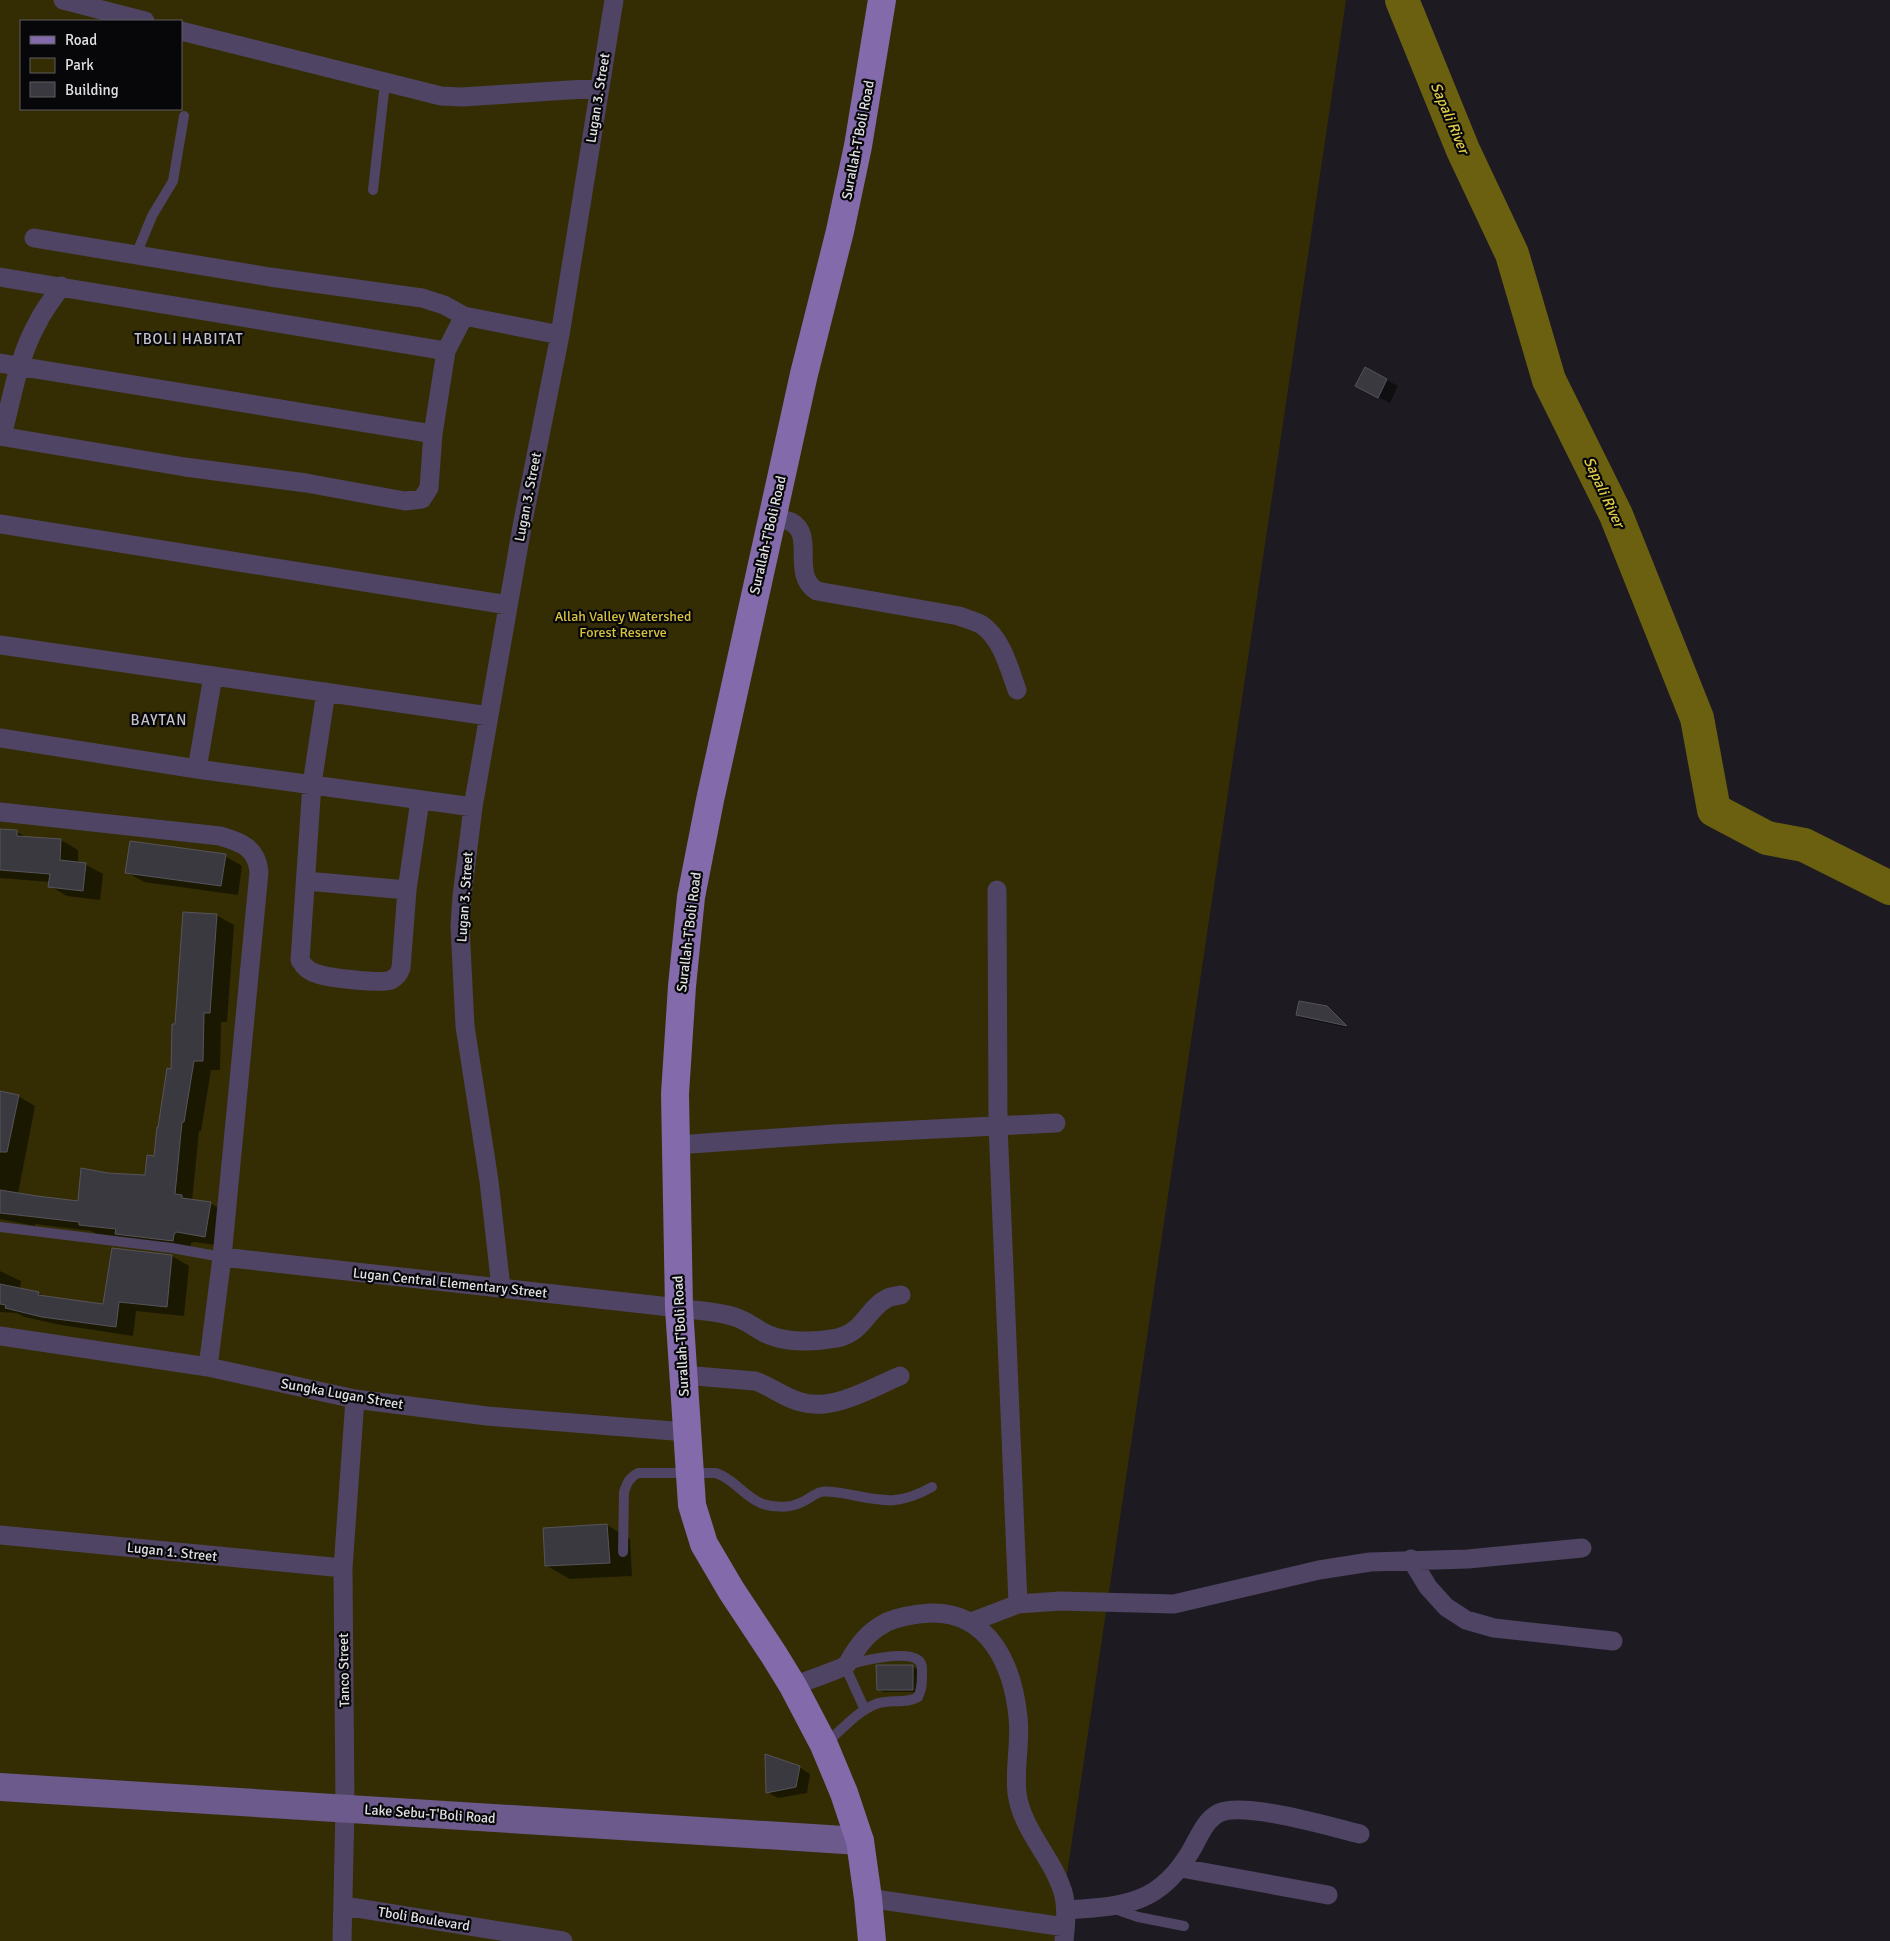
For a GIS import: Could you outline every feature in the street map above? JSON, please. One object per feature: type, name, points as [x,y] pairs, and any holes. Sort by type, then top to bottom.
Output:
[{"type":"main road","name":"Surallah-T'Boli Road","points":[[872,1941],[860,1841],[844,1793],[824,1745],[793,1686],[731,1590],[704,1544],[692,1505],[679,1308],[676,1094],[682,986],[691,897],[710,800],[772,517],[804,374],[840,231],[858,146],[882,0]]},
{"type":"main road","name":"Lake Sebu-T'Boli Road","points":[[0,1787],[860,1841]]},
{"type":"street","points":[[63,0],[141,20]]},
{"type":"street","name":"Lugan 3. Street","points":[[502,1288],[489,1181],[469,1061],[463,996],[460,926],[473,808],[488,716],[560,335],[614,0]]},
{"type":"street","points":[[182,31],[428,94],[452,97],[600,88]]},
{"type":"street","points":[[34,238],[422,298],[444,305],[464,316],[560,335]]},
{"type":"street","points":[[0,277],[446,351]]},
{"type":"street","points":[[61,286],[38,322],[19,366],[1,436],[185,467],[306,483],[405,501],[422,499],[429,488],[433,434],[446,351],[464,316]]},
{"type":"street","points":[[0,363],[433,434]]},
{"type":"street","points":[[772,517],[792,523],[799,529],[802,538],[804,577],[809,586],[817,591],[959,616],[980,624],[988,630],[999,645],[1017,690]]},
{"type":"street","points":[[0,524],[508,604]]},
{"type":"street","points":[[0,644],[488,716]]},
{"type":"street","points":[[197,769],[214,676]]},
{"type":"street","points":[[326,692],[312,784],[300,960],[304,967],[318,975],[379,982],[393,979],[398,975],[401,968],[407,890],[420,800]]},
{"type":"street","points":[[0,738],[197,769],[473,808]]},
{"type":"street","points":[[0,812],[220,836],[238,842],[250,850],[258,860],[222,1257],[208,1367]]},
{"type":"street","points":[[306,881],[407,890]]},
{"type":"street","points":[[997,890],[998,1125],[1018,1604]]},
{"type":"street","points":[[676,1145],[1056,1123]]},
{"type":"street","name":"Lugan Central Elementary Street","points":[[222,1257],[679,1308],[734,1316],[778,1338],[804,1340],[837,1338],[854,1331],[866,1320],[877,1305],[888,1298],[901,1296]]},
{"type":"street","name":"Sungka Lugan Street","points":[[0,1336],[208,1367],[355,1399],[487,1416],[686,1432]]},
{"type":"street","points":[[683,1375],[755,1381],[801,1402],[817,1405],[833,1403],[900,1376]]},
{"type":"street","name":"Tanco Street","points":[[342,1941],[346,1808],[343,1568],[355,1399]]},
{"type":"street","name":"Lugan 1. Street","points":[[0,1535],[343,1568]]},
{"type":"street","points":[[971,1622],[1018,1604],[1060,1601],[1174,1604],[1319,1570],[1370,1562],[1468,1559],[1582,1548]]},
{"type":"street","points":[[1411,1560],[1428,1587],[1446,1607],[1466,1620],[1494,1628],[1613,1641]]},
{"type":"street","points":[[793,1686],[845,1666],[860,1643],[869,1634],[885,1623],[900,1617],[937,1613],[954,1615],[971,1622],[988,1635],[1000,1654],[1009,1679],[1018,1715],[1020,1738],[1017,1792],[1021,1810],[1030,1831],[1057,1877],[1064,1894],[1065,1926]]},
{"type":"street","points":[[868,1898],[1065,1926],[1109,1907],[1155,1892],[1181,1868],[1207,1823],[1219,1813],[1235,1810],[1278,1814],[1360,1834]]},
{"type":"street","points":[[1181,1868],[1328,1895]]},
{"type":"street","name":"Tboli Boulevard","points":[[344,1906],[563,1941]]},
{"type":"lane","points":[[373,190],[386,83]]},
{"type":"lane","points":[[136,255],[152,216],[165,197],[173,180],[184,116]]},
{"type":"lane","points":[[0,1227],[172,1248],[222,1257]]},
{"type":"lane","points":[[623,1552],[624,1492],[626,1483],[632,1476],[638,1473],[716,1473],[727,1477],[751,1498],[764,1504],[784,1506],[798,1504],[822,1491],[839,1492],[881,1501],[914,1497],[932,1487]]},
{"type":"lane","points":[[824,1745],[865,1710],[882,1702],[916,1699],[922,1689],[922,1666],[918,1660],[914,1658],[879,1657],[845,1666],[865,1710]]},
{"type":"lane","points":[[1109,1907],[1138,1917],[1184,1926]]},
{"type":"green space","name":"Allah Valley Watershed Forest Reserve","points":[[0,0],[1346,0],[1057,1941],[0,1941]]},
{"type":"building","points":[[1365,367],[1387,379],[1378,398],[1355,386]]},
{"type":"building","points":[[0,829],[17,830],[17,836],[61,839],[60,860],[86,863],[83,891],[48,887],[50,874],[0,870]]},
{"type":"building","points":[[130,841],[226,854],[221,886],[125,873]]},
{"type":"building","points":[[183,912],[217,914],[210,1013],[204,1013],[203,1061],[194,1061],[184,1122],[182,1122],[175,1194],[182,1195],[182,1198],[211,1202],[205,1237],[177,1232],[174,1234],[173,1241],[115,1234],[116,1229],[79,1225],[79,1222],[0,1213],[0,1190],[78,1201],[81,1168],[108,1173],[145,1175],[147,1155],[154,1156],[167,1068],[171,1069],[172,1024],[175,1024]]},
{"type":"building","points":[[1299,1001],[1327,1006],[1347,1026],[1296,1015]]},
{"type":"building","points":[[0,1091],[19,1095],[7,1152],[0,1152]]},
{"type":"building","points":[[112,1248],[172,1255],[167,1307],[119,1302],[116,1327],[42,1317],[5,1308],[6,1305],[0,1304],[0,1284],[39,1292],[38,1295],[103,1304]]},
{"type":"building","points":[[607,1524],[610,1563],[545,1566],[543,1528]]},
{"type":"building","points":[[876,1665],[913,1665],[913,1690],[877,1690]]},
{"type":"building","points":[[765,1754],[800,1766],[796,1787],[766,1793]]},
{"type":"waterway","name":"Sapali River","points":[[1402,0],[1463,150],[1512,254],[1549,380],[1616,515],[1697,718],[1714,810],[1767,838],[1804,845],[1890,888]]},
{"type":"district","name":"TBOLI HABITAT","points":[[189,339]]},
{"type":"district","name":"BAYTAN","points":[[159,720]]}]
